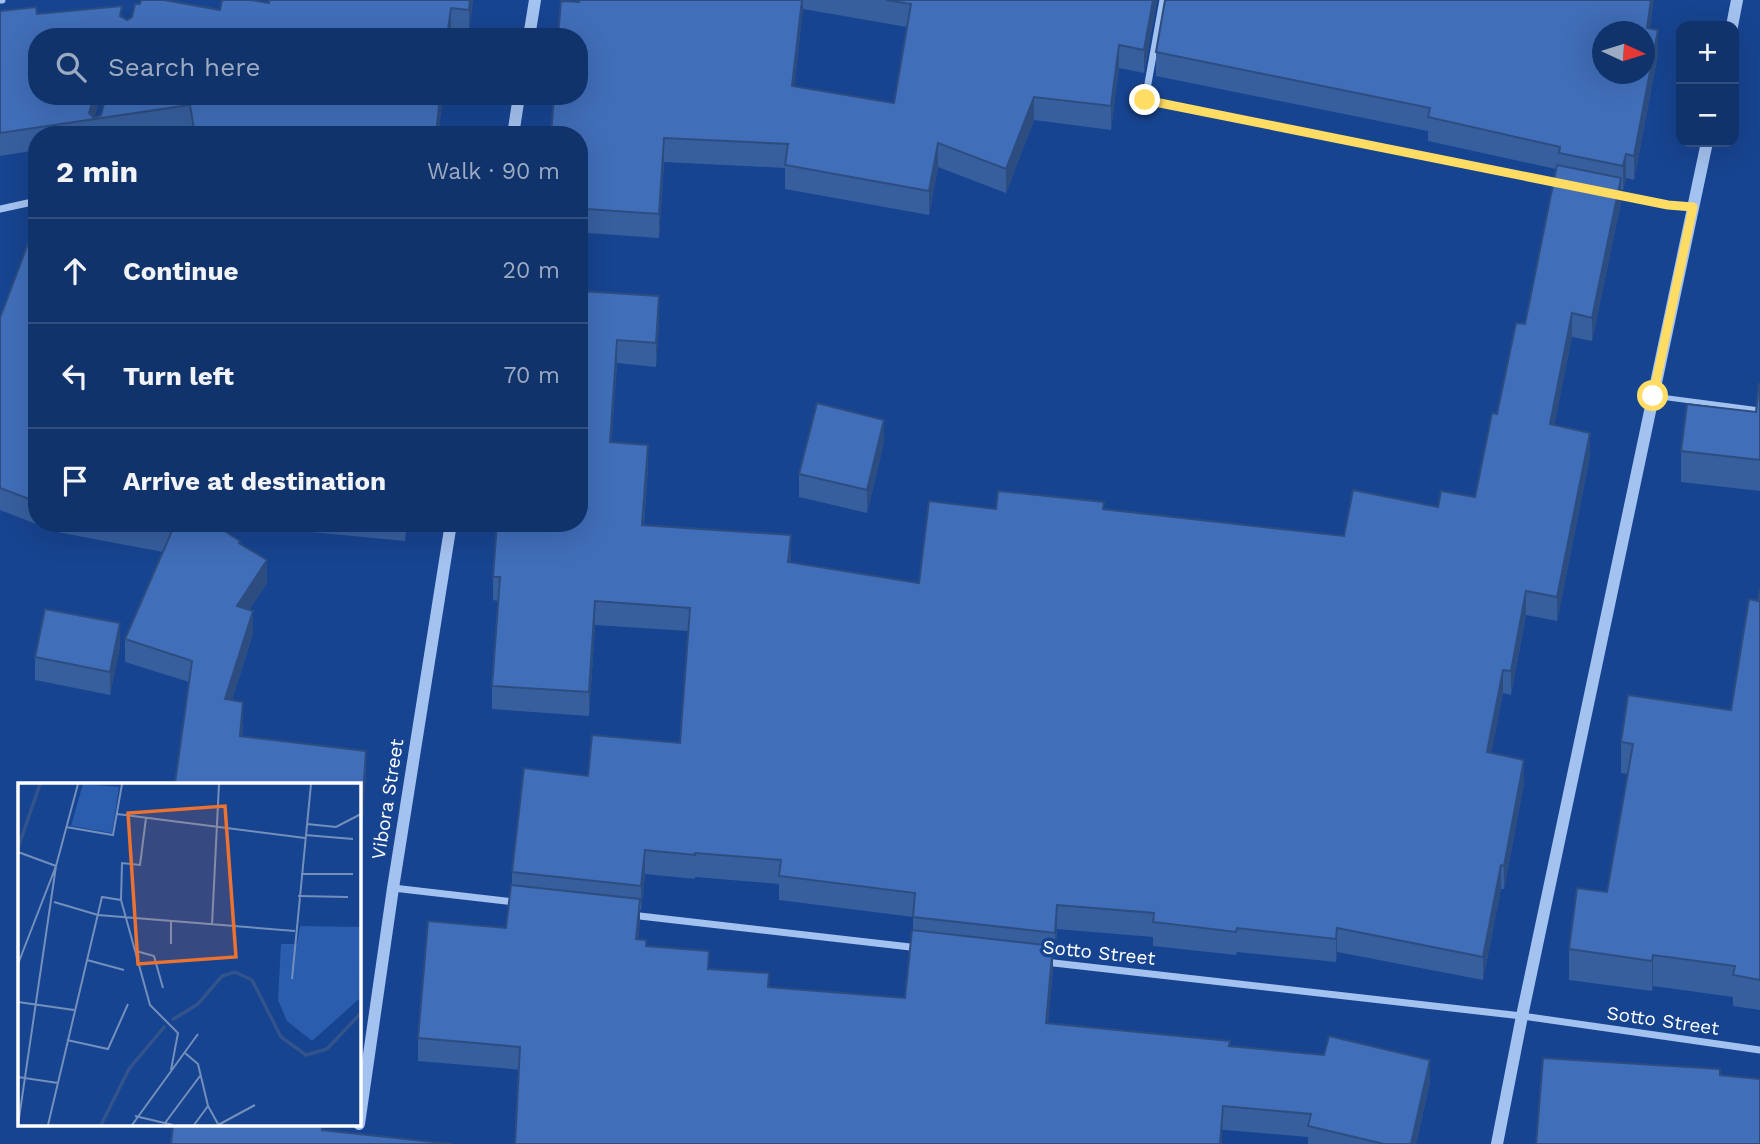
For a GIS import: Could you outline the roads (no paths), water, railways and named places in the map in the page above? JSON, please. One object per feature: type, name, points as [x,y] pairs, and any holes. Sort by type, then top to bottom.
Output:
[{"type":"street","points":[[530,28],[535,0]]},
{"type":"street","points":[[1163,0],[1145,100],[1574,187]]},
{"type":"street","points":[[1733,21],[1737,0]]},
{"type":"street","points":[[514,126],[518,105]]},
{"type":"street","points":[[1497,1144],[1706,147]]},
{"type":"street","points":[[1601,192],[1693,207]]},
{"type":"street","points":[[0,209],[28,203]]},
{"type":"street","name":"Vibora Street","points":[[360,1114],[450,532]]},
{"type":"street","points":[[393,888],[530,903]]},
{"type":"street","points":[[627,914],[930,949]]},
{"type":"street","name":"Sotto Street","points":[[1040,961],[1522,1016],[1760,1050]]},
{"type":"lane","points":[[1653,396],[1760,410]]}]
